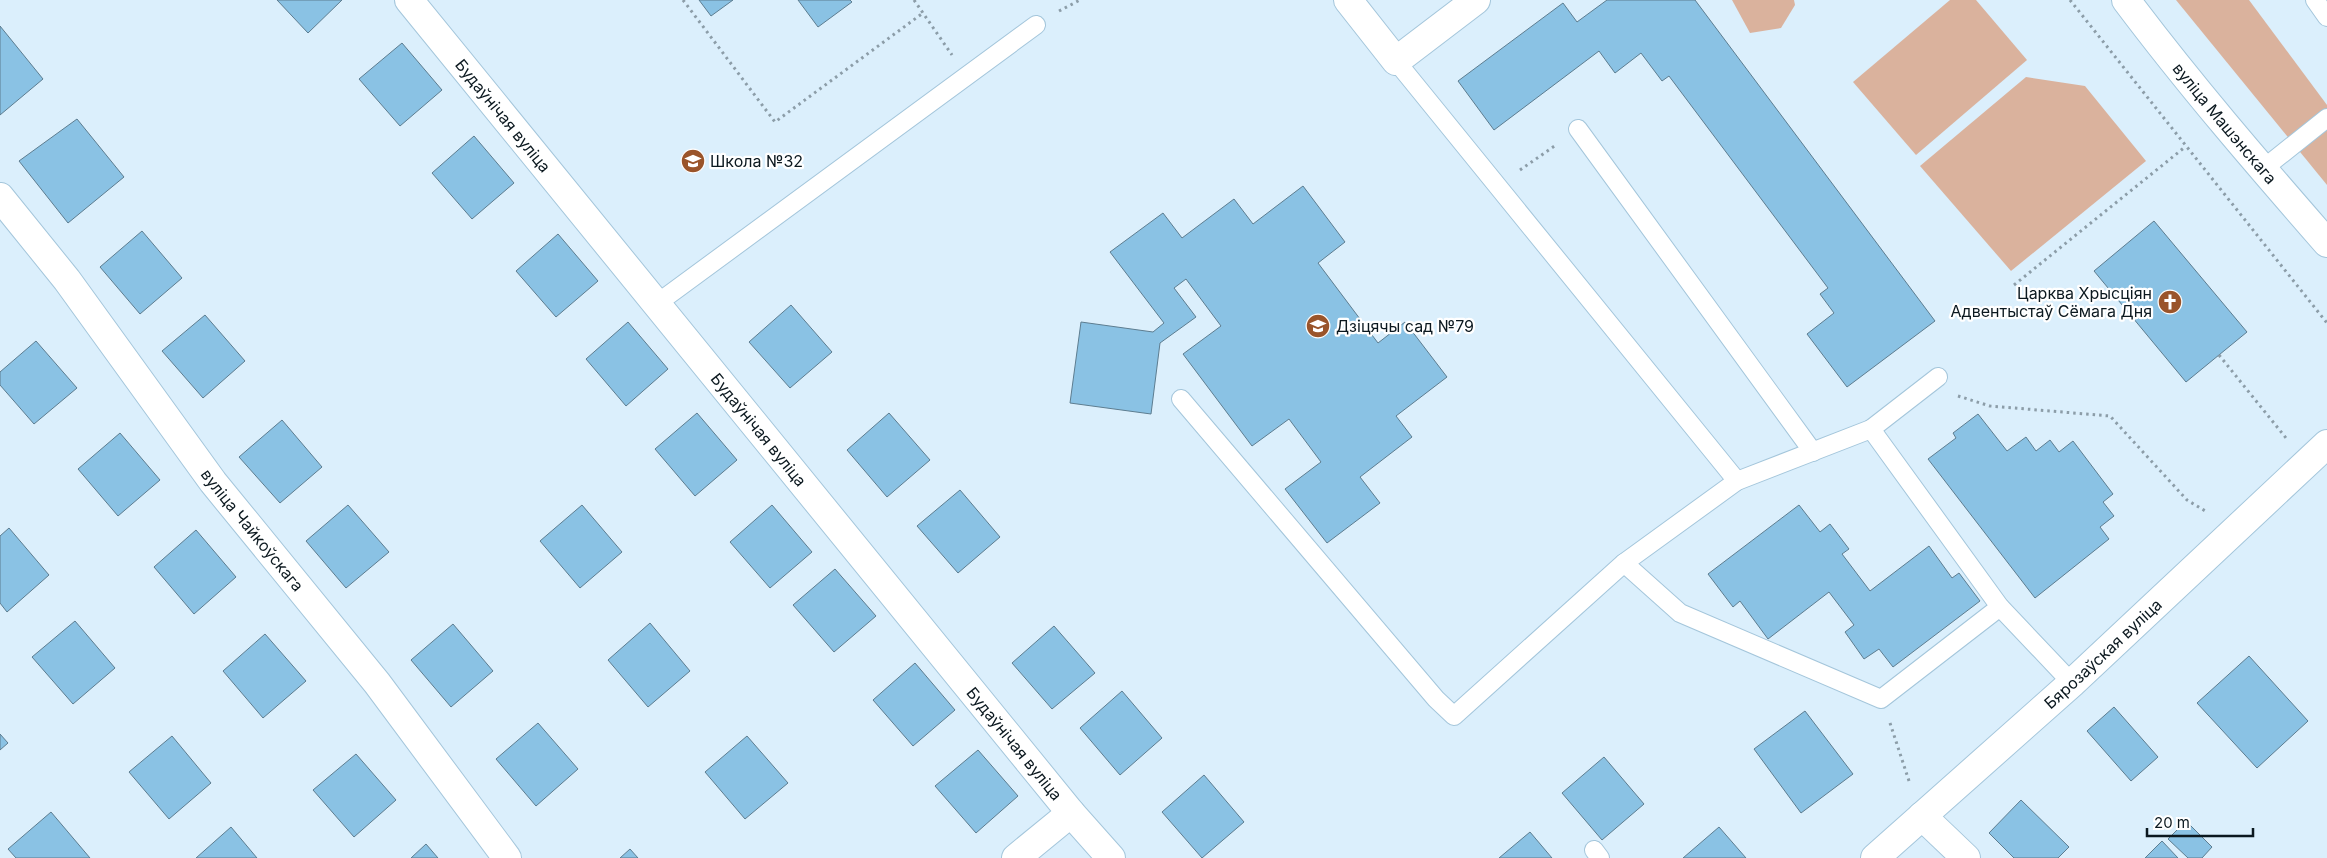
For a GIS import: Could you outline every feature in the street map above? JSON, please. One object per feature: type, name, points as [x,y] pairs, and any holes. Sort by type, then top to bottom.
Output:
[{"type":"street","name":"Будаўнічая вуліца","points":[[408,0],[655,305],[1071,812],[1112,858]]},
{"type":"street","points":[[1348,0],[1396,61],[1476,0]]},
{"type":"street","name":"вуліца Машэнскага","points":[[2126,0],[2162,48],[2262,169],[2327,243]]},
{"type":"street","name":"вуліца Чайкоўскага","points":[[0,197],[67,280],[213,482],[377,683],[508,858]]},
{"type":"street","name":"Бярозаўская вуліца","points":[[1875,858],[2072,683],[2327,444]]},
{"type":"street","points":[[1016,858],[1071,812]]},
{"type":"street","points":[[1922,816],[1966,858]]},
{"type":"lane","points":[[2315,0],[2327,17]]},
{"type":"lane","points":[[655,305],[966,74],[1036,25]]},
{"type":"lane","points":[[1396,61],[1737,481]]},
{"type":"lane","points":[[2262,169],[2327,118]]},
{"type":"lane","points":[[1578,129],[1812,452]]},
{"type":"lane","points":[[1181,399],[1436,699],[1454,716],[1624,564],[1737,481],[1871,429],[1938,376]]},
{"type":"lane","points":[[1871,429],[2000,607],[2072,683]]},
{"type":"lane","points":[[1624,564],[1680,613],[1881,699],[2000,607]]},
{"type":"path","points":[[682,0],[775,122],[923,13]]},
{"type":"path","points":[[914,0],[966,74]]},
{"type":"path","points":[[2070,0],[2185,147],[2327,323]]},
{"type":"path","points":[[1497,186],[1578,129]]},
{"type":"path","points":[[2014,285],[2185,147]]},
{"type":"path","points":[[2218,356],[2292,444]]},
{"type":"path","points":[[1938,376],[1959,397],[1990,406],[2110,416],[2187,500],[2214,516]]},
{"type":"path","points":[[1881,699],[1922,816]]},
{"type":"shaded area","points":[[1732,0],[1794,0],[1795,5],[1781,28],[1750,33]]},
{"type":"shaded area","points":[[1950,0],[1976,0],[2027,60],[1916,155],[1853,82]]},
{"type":"shaded area","points":[[2176,0],[2249,0],[2327,105],[2327,185]]},
{"type":"shaded area","points":[[2026,77],[2085,86],[2146,161],[2011,271],[1920,166]]},
{"type":"building","points":[[277,0],[342,0],[308,33]]},
{"type":"building","points":[[699,0],[733,0],[711,16]]},
{"type":"building","points":[[798,0],[850,0],[852,2],[818,27]]},
{"type":"building","points":[[1607,0],[1695,0],[1935,321],[1847,387],[1807,334],[1834,313],[1820,294],[1828,288],[1669,76],[1662,81],[1641,53],[1615,73],[1599,51],[1494,130],[1458,81],[1563,3],[1577,22]]},
{"type":"building","points":[[0,26],[43,79],[0,115]]},
{"type":"building","points":[[402,43],[442,90],[400,126],[359,79]]},
{"type":"building","points":[[77,119],[124,177],[68,223],[19,161]]},
{"type":"building","points":[[474,136],[514,183],[472,219],[432,173]]},
{"type":"building","points":[[1303,186],[1345,242],[1318,263],[1378,343],[1405,322],[1447,377],[1396,416],[1412,437],[1360,477],[1380,503],[1327,543],[1285,489],[1321,462],[1289,419],[1252,446],[1183,354],[1221,326],[1186,279],[1174,288],[1196,317],[1160,343],[1151,414],[1070,403],[1081,322],[1153,332],[1164,323],[1110,252],[1163,213],[1182,238],[1234,199],[1253,224]]},
{"type":"building","name":"Царква Хрысціян Адвентыстаў Сёмага Дня","points":[[2154,221],[2247,332],[2186,382],[2094,271]]},
{"type":"building","points":[[142,231],[182,278],[140,314],[100,267]]},
{"type":"building","points":[[558,234],[598,281],[556,317],[516,271]]},
{"type":"building","points":[[791,305],[832,352],[790,388],[749,342]]},
{"type":"building","points":[[205,315],[245,361],[203,398],[162,351]]},
{"type":"building","points":[[628,322],[668,369],[626,406],[586,359]]},
{"type":"building","points":[[36,341],[77,388],[34,424],[0,385],[0,372]]},
{"type":"building","points":[[697,413],[737,460],[695,496],[655,449]]},
{"type":"building","points":[[889,413],[930,460],[887,497],[847,450]]},
{"type":"building","points":[[1978,414],[2007,451],[2026,437],[2036,451],[2050,440],[2059,452],[2073,441],[2113,494],[2103,502],[2114,516],[2100,527],[2109,539],[2035,598],[1928,459],[1956,438],[1953,433]]},
{"type":"building","points":[[282,420],[322,467],[280,503],[239,457]]},
{"type":"building","points":[[120,433],[160,480],[118,516],[78,469]]},
{"type":"building","points":[[960,490],[1000,537],[958,573],[917,526]]},
{"type":"building","points":[[348,505],[389,552],[346,588],[306,541]]},
{"type":"building","points":[[582,505],[622,552],[580,588],[540,541]]},
{"type":"building","points":[[772,505],[812,552],[770,588],[730,542]]},
{"type":"building","points":[[1799,505],[1820,532],[1830,524],[1849,549],[1842,554],[1870,591],[1929,546],[1952,578],[1959,573],[1980,601],[1893,667],[1879,649],[1864,659],[1845,632],[1854,625],[1829,592],[1768,639],[1740,601],[1733,607],[1708,574]]},
{"type":"building","points":[[9,528],[49,575],[7,612],[0,603],[0,536]]},
{"type":"building","points":[[196,530],[236,577],[194,614],[154,567]]},
{"type":"building","points":[[835,569],[876,616],[834,652],[793,605]]},
{"type":"building","points":[[75,621],[115,668],[73,704],[32,657]]},
{"type":"building","points":[[650,623],[690,671],[648,707],[608,660]]},
{"type":"building","points":[[453,624],[493,671],[451,707],[411,660]]},
{"type":"building","points":[[1054,626],[1095,673],[1052,709],[1012,663]]},
{"type":"building","points":[[265,634],[306,681],[263,718],[223,671]]},
{"type":"building","points":[[2249,656],[2308,721],[2257,768],[2197,703]]},
{"type":"building","points":[[915,663],[955,710],[913,746],[873,700]]},
{"type":"building","points":[[1122,691],[1162,738],[1120,775],[1080,728]]},
{"type":"building","points":[[2114,707],[2158,757],[2131,781],[2087,731]]},
{"type":"building","points":[[1805,711],[1853,774],[1801,813],[1754,749]]},
{"type":"building","points":[[538,723],[578,769],[536,806],[496,759]]},
{"type":"building","points":[[0,734],[8,743],[0,750]]},
{"type":"building","points":[[172,736],[211,783],[169,819],[129,772]]},
{"type":"building","points":[[747,736],[788,783],[745,819],[705,772]]},
{"type":"building","points":[[978,750],[1018,796],[976,833],[935,786]]},
{"type":"building","points":[[356,754],[396,800],[354,837],[313,790]]},
{"type":"building","points":[[1604,757],[1644,804],[1602,840],[1562,793]]},
{"type":"building","points":[[1204,775],[1244,822],[1202,858],[1162,812]]},
{"type":"building","points":[[2021,800],[2069,847],[2058,858],[2014,858],[1989,833]]},
{"type":"building","points":[[51,812],[90,858],[16,858],[8,849]]},
{"type":"building","points":[[2186,821],[2212,847],[2202,858],[2188,858],[2168,839]]},
{"type":"building","points":[[231,827],[257,858],[196,858]]},
{"type":"building","points":[[1719,827],[1746,858],[1683,858]]},
{"type":"building","points":[[1530,832],[1552,858],[1499,858]]},
{"type":"building","points":[[2162,841],[2178,858],[2145,858]]},
{"type":"building","points":[[426,844],[438,858],[411,858]]},
{"type":"building","points":[[630,849],[638,858],[620,858]]},
{"type":"place","name":"Школа №32","points":[[693,161]]},
{"type":"place","name":"Царква Хрысціян Адвентыстаў Сёмага Дня","points":[[2170,302]]},
{"type":"place","name":"Дзіцячы сад №79","points":[[1318,326]]}]
